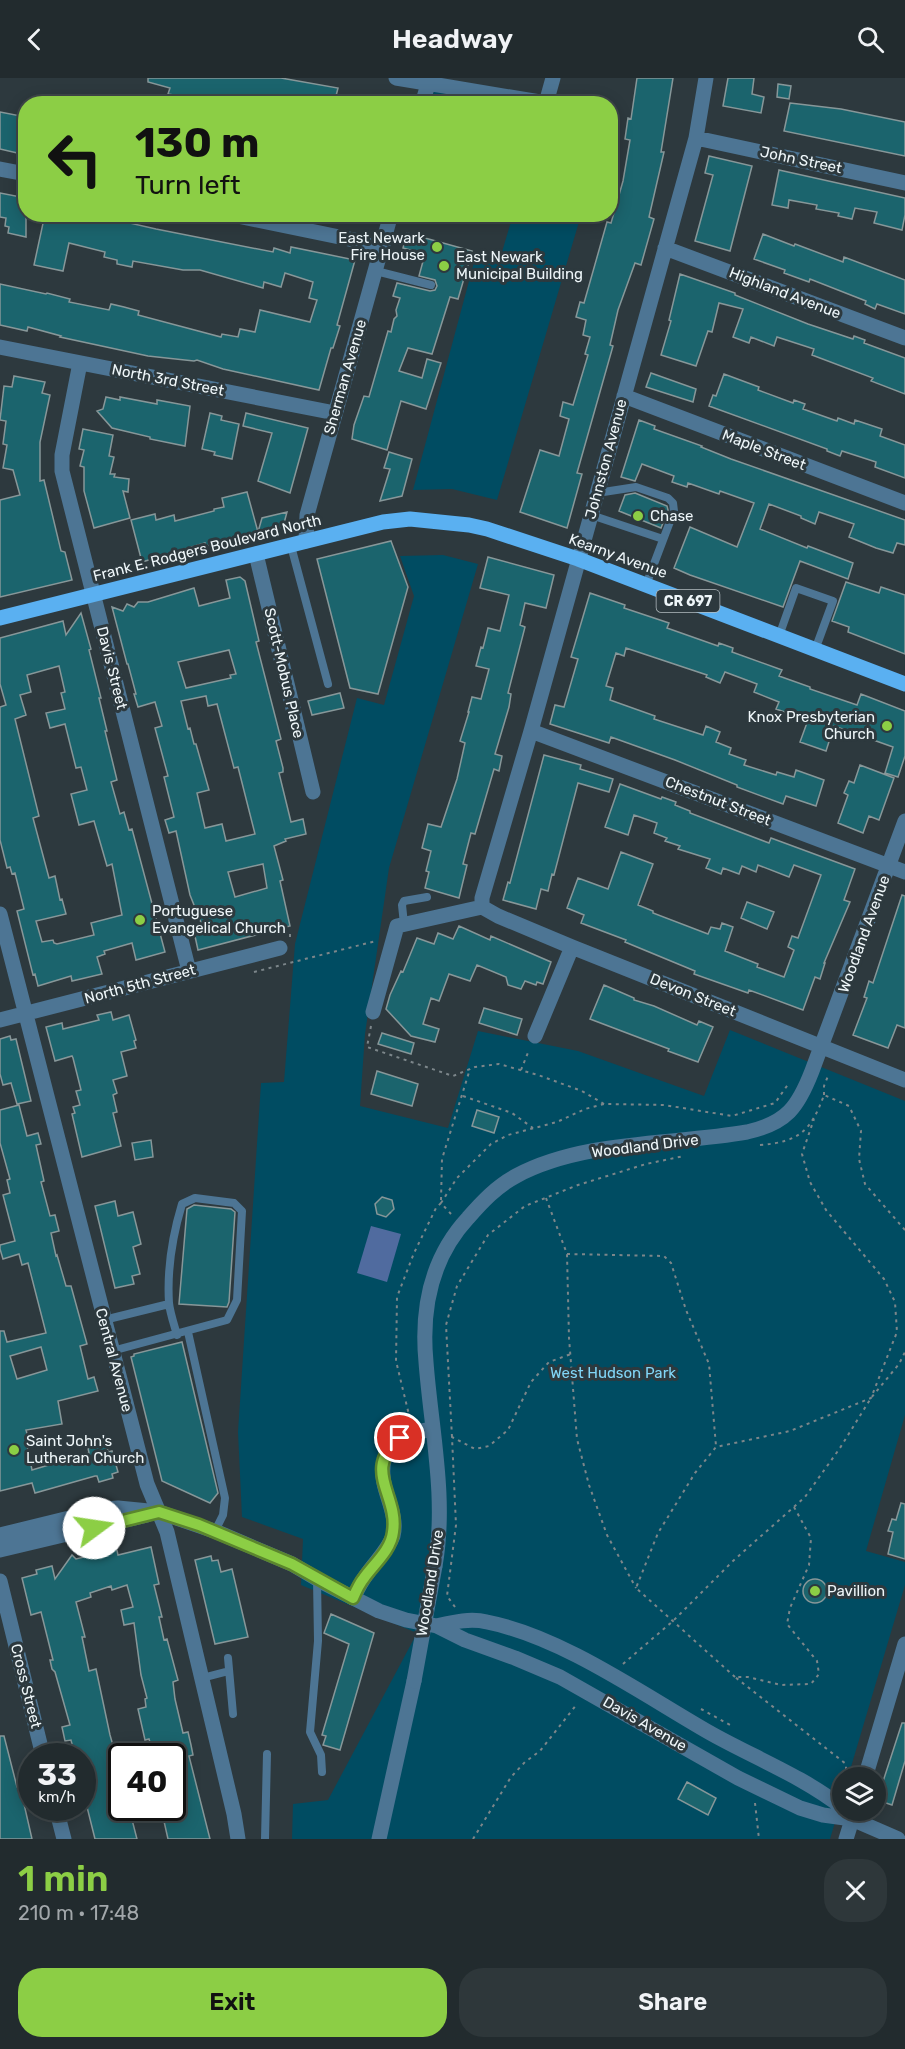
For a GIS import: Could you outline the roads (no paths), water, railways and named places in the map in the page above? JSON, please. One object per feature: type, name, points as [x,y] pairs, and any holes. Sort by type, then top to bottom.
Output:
[{"type":"main road","name":"Frank E. Rodgers Boulevard North","points":[[0,618],[392,520],[423,520]]},
{"type":"main road","name":"Kearny Avenue","points":[[423,520],[487,529],[578,559],[905,684]]},
{"type":"street","points":[[396,78],[429,81],[509,96]]},
{"type":"street","points":[[548,96],[553,78]]},
{"type":"street","name":"Johnston Avenue","points":[[482,907],[482,898],[531,731],[696,138],[706,78]]},
{"type":"street","points":[[424,96],[429,81]]},
{"type":"street","name":"John Street","points":[[696,138],[905,183]]},
{"type":"street","points":[[0,169],[18,172]]},
{"type":"street","points":[[266,222],[382,246]]},
{"type":"street","name":"Sherman Avenue","points":[[306,541],[307,515],[389,222]]},
{"type":"street","name":"Highland Avenue","points":[[665,248],[905,338]]},
{"type":"street","name":"North 3rd Street","points":[[0,347],[335,413]]},
{"type":"street","name":"Davis Street","points":[[80,363],[62,463],[93,595],[189,971]]},
{"type":"street","name":"Maple Street","points":[[624,396],[905,503]]},
{"type":"street","name":"Scott-Mobus Place","points":[[256,554],[313,792]]},
{"type":"street","name":"Chestnut Street","points":[[531,731],[905,872]]},
{"type":"street","name":"Woodland Avenue","points":[[822,1046],[905,821]]},
{"type":"street","points":[[373,1012],[400,925],[482,907]]},
{"type":"street","name":"Devon Street","points":[[482,907],[572,947],[905,1080]]},
{"type":"street","name":"Central Avenue","points":[[0,914],[147,1484],[167,1532],[238,1839]]},
{"type":"street","points":[[535,1036],[572,947]]},
{"type":"street","name":"North 5th Street","points":[[0,1020],[280,948]]},
{"type":"street","name":"Woodland Drive","points":[[379,1839],[414,1681],[435,1566],[440,1517],[425,1341],[429,1293],[438,1263],[447,1245],[461,1225],[481,1204],[514,1177],[546,1164],[615,1148],[736,1134],[768,1127],[786,1116],[799,1101],[822,1046]]},
{"type":"street","points":[[353,1598],[392,1537],[393,1515],[382,1471],[385,1456],[400,1438],[417,1431],[432,1429]]},
{"type":"street","name":"Davis Avenue","points":[[0,1535],[112,1508],[159,1512],[215,1531],[292,1564],[353,1598],[393,1616],[437,1626],[465,1640],[522,1660],[560,1677],[784,1801],[823,1815],[832,1814]]},
{"type":"street","points":[[0,1550],[159,1512]]},
{"type":"street","name":"Cross Street","points":[[0,1581],[40,1743]]},
{"type":"street","name":"Davis Avenue","points":[[437,1626],[466,1620],[486,1622],[512,1629],[554,1646],[597,1667],[712,1734],[816,1789],[832,1800]]},
{"type":"street","points":[[868,1767],[905,1644]]},
{"type":"street","points":[[59,1821],[64,1839]]},
{"type":"street","points":[[846,1839],[848,1821]]},
{"type":"street","name":"Davis Avenue","points":[[865,1821],[898,1839]]},
{"type":"lane","points":[[376,271],[431,285]]},
{"type":"lane","points":[[597,493],[636,487],[668,498],[673,503],[674,511],[646,585]]},
{"type":"lane","points":[[591,515],[663,539]]},
{"type":"lane","points":[[291,546],[328,684]]},
{"type":"lane","points":[[779,636],[796,588],[833,601],[815,650]]},
{"type":"lane","points":[[400,925],[404,901],[427,897]]},
{"type":"lane","points":[[112,1351],[177,1335],[227,1320],[237,1300],[242,1211],[234,1203],[195,1198],[182,1204],[172,1249],[169,1304],[177,1335]]},
{"type":"lane","points":[[104,1320],[169,1304]]},
{"type":"lane","points":[[188,1332],[225,1498],[223,1515],[215,1531]]},
{"type":"lane","points":[[317,1579],[318,1641],[310,1732],[321,1755],[322,1772]]},
{"type":"lane","points":[[228,1658],[233,1714]]},
{"type":"lane","points":[[202,1678],[229,1671]]},
{"type":"lane","points":[[265,1839],[267,1754]]},
{"type":"place","name":"East Newark Fire House","points":[[437,247]]},
{"type":"place","name":"East Newark Municipal Building","points":[[444,266]]},
{"type":"place","name":"Chase","points":[[638,516]]},
{"type":"place","name":"Knox Presbyterian Church","points":[[887,726]]},
{"type":"place","name":"Portuguese Evangelical Church","points":[[140,920]]},
{"type":"place","name":"Saint John's Lutheran Church","points":[[14,1450]]},
{"type":"place","name":"Pavillion","points":[[815,1591]]},
{"type":"park label","name":"West Hudson Park","points":[[613,1373]]}]
